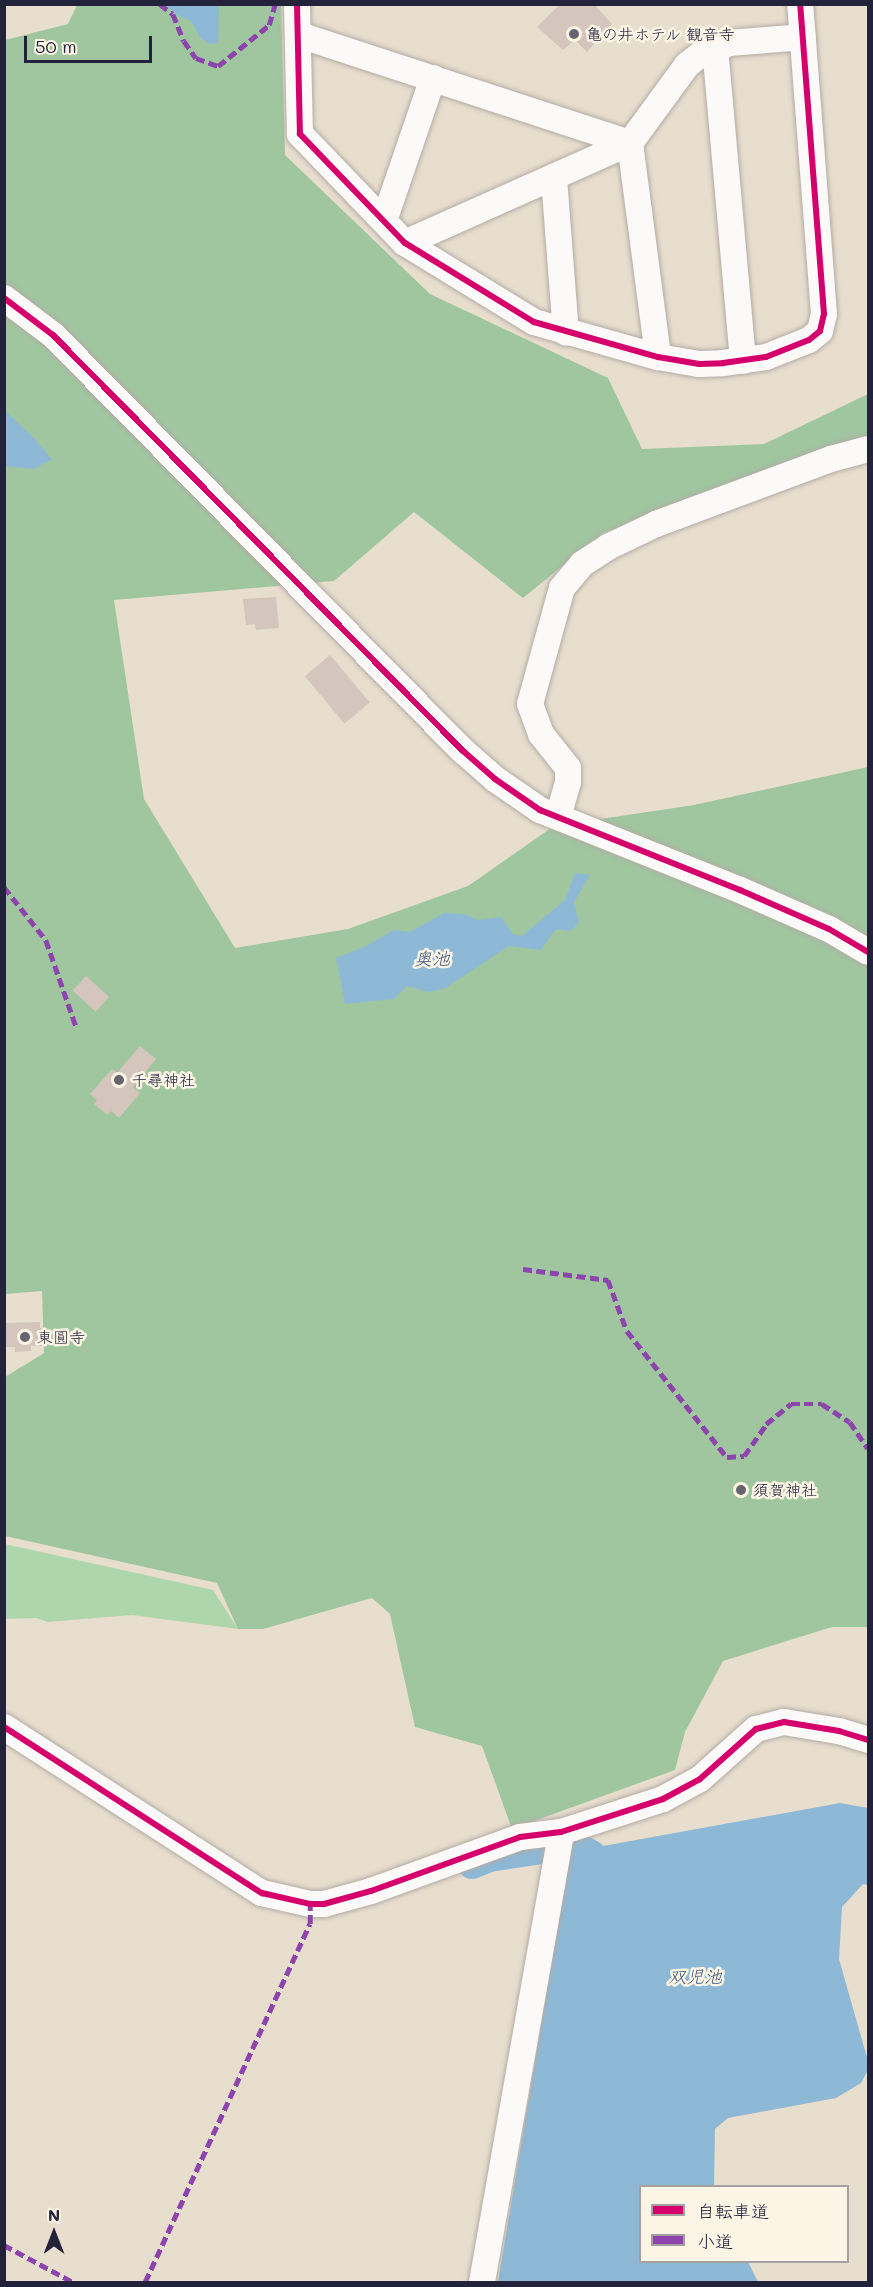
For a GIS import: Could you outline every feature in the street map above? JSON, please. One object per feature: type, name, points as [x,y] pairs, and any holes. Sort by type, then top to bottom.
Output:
[{"type":"street","points":[[297,4],[300,134],[405,243],[534,322],[566,333],[658,357],[699,364],[766,357],[809,340],[819,330],[824,314],[800,4]]},
{"type":"street","points":[[299,35],[630,143]]},
{"type":"street","points":[[405,243],[630,143],[687,66],[715,47],[730,43],[802,38]]},
{"type":"street","points":[[715,47],[743,361]]},
{"type":"street","points":[[384,221],[433,78]]},
{"type":"street","points":[[630,143],[658,357]]},
{"type":"street","points":[[554,178],[566,333]]},
{"type":"street","points":[[4,298],[53,335],[462,750],[495,779],[540,810],[740,890],[829,929],[868,952]]},
{"type":"street","points":[[558,817],[568,782],[568,768],[541,734],[530,704],[562,588],[582,564],[608,547],[656,524],[831,459],[868,449]]},
{"type":"street","points":[[4,1727],[262,1893],[309,1904],[324,1904],[370,1892],[520,1837],[561,1832],[663,1799],[700,1779],[756,1729],[784,1722],[839,1731],[868,1740]]},
{"type":"street","points":[[482,2283],[561,1832]]},
{"type":"green space","points":[[77,5],[281,5],[285,155],[430,294],[608,378],[642,449],[764,444],[868,394],[868,437],[603,533],[523,598],[414,512],[334,581],[114,600],[144,799],[235,948],[348,929],[468,886],[554,826],[694,805],[868,767],[868,1627],[832,1627],[723,1661],[685,1732],[675,1770],[512,1829],[482,1746],[415,1727],[390,1614],[372,1598],[263,1629],[238,1629],[217,1583],[5,1536],[5,1377],[44,1353],[42,1291],[5,1294],[5,40],[68,24]]},
{"type":"green space","points":[[5,1544],[213,1590],[238,1629],[132,1615],[47,1622],[37,1618],[5,1619]]},
{"type":"water","points":[[166,5],[219,5],[218,43],[209,44],[200,37],[191,21],[177,15]]},
{"type":"water","points":[[4,410],[33,437],[52,459],[34,469],[5,466]]},
{"type":"water","name":"奥池","points":[[575,873],[590,875],[574,902],[579,923],[570,931],[556,929],[541,950],[509,946],[444,989],[428,992],[407,986],[394,999],[345,1004],[336,958],[366,946],[394,930],[410,932],[444,913],[464,914],[478,920],[501,917],[513,934],[522,936],[565,900]]},
{"type":"water","name":"双児池","points":[[840,1803],[868,1808],[868,1885],[863,1884],[842,1907],[839,1959],[868,2061],[868,2070],[861,2083],[836,2098],[728,2118],[715,2129],[714,2185],[639,2185],[639,2263],[748,2263],[758,2282],[498,2282],[570,1852]]},
{"type":"building","name":"亀の井ホテル 観音寺","points":[[560,4],[594,4],[612,24],[587,52],[575,40],[563,50],[537,27]]},
{"type":"building","points":[[276,597],[279,628],[256,630],[255,624],[246,625],[243,599]]},
{"type":"building","points":[[330,655],[370,702],[345,724],[305,676]]},
{"type":"building","points":[[86,976],[109,997],[96,1012],[73,991]]},
{"type":"building","name":"千尋神社","points":[[140,1046],[156,1059],[133,1087],[140,1093],[119,1118],[111,1111],[108,1115],[94,1104],[97,1100],[90,1094],[112,1069],[117,1073]]},
{"type":"building","name":"東圓寺","points":[[40,1322],[40,1328],[46,1328],[47,1346],[31,1346],[31,1351],[15,1352],[15,1347],[4,1347],[4,1323]]},
{"type":"waterway","points":[[575,1846],[591,1855]]},
{"type":"waterway","points":[[472,1864],[489,1857],[542,1849]]},
{"type":"marked path","points":[[160,4],[173,14],[184,41],[196,58],[218,66],[269,25],[275,4]]},
{"type":"marked path","points":[[4,887],[46,940],[76,1026]]},
{"type":"marked path","points":[[523,1269],[608,1280],[627,1331],[727,1457],[744,1456],[766,1424],[791,1404],[822,1404],[850,1422],[868,1449]]},
{"type":"marked path","points":[[145,2282],[310,1924],[310,1904]]},
{"type":"marked path","points":[[4,2245],[73,2282]]},
{"type":"cycle path","points":[[297,4],[300,134],[405,243],[534,322],[658,357],[699,364],[766,357],[809,340],[820,331],[824,314],[800,4]]},
{"type":"cycle path","points":[[4,298],[53,335],[462,750],[495,779],[540,810],[740,890],[829,929],[868,952]]},
{"type":"cycle path","points":[[4,1727],[262,1893],[310,1904],[324,1904],[371,1891],[520,1837],[561,1832],[663,1799],[700,1779],[756,1729],[784,1722],[839,1731],[868,1740]]},
{"type":"place","name":"亀の井ホテル 観音寺","points":[[574,34]]},
{"type":"place","name":"千尋神社","points":[[119,1080]]},
{"type":"place","name":"東圓寺","points":[[25,1337]]},
{"type":"place","name":"須賀神社","points":[[741,1490]]}]
